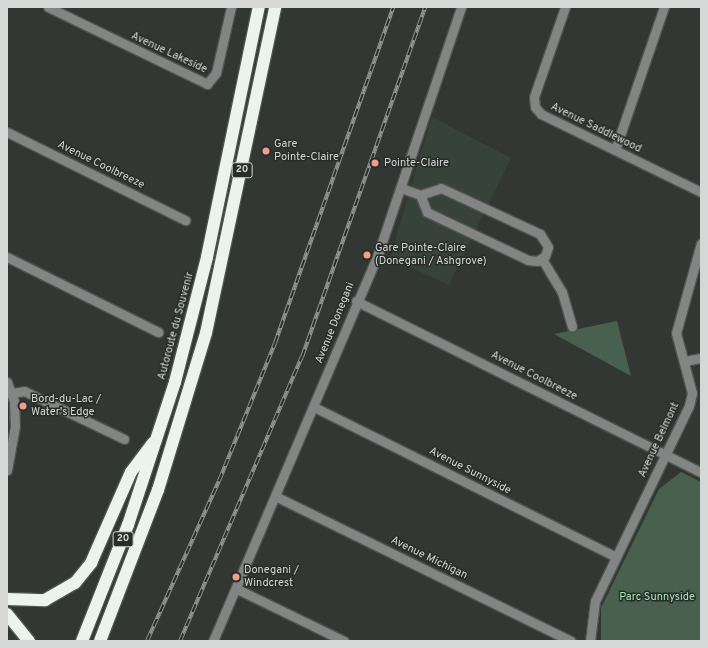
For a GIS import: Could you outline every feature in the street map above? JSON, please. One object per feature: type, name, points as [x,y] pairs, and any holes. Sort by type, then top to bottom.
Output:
[{"type":"highway","name":"Autoroute du Souvenir","points":[[82,641],[159,435],[207,257],[259,7]]},
{"type":"highway","name":"20","points":[[100,641],[156,497],[206,333],[276,7]]},
{"type":"highway","points":[[7,599],[45,600],[68,589],[81,577],[131,472],[159,435]]},
{"type":"highway","points":[[7,614],[29,641]]},
{"type":"street","name":"Avenue Lakeside","points":[[48,7],[207,84],[216,73],[230,7]]},
{"type":"street","name":"Avenue Donegani","points":[[213,641],[277,498],[401,188],[461,7]]},
{"type":"street","points":[[615,150],[664,7]]},
{"type":"street","name":"Avenue Saddlewood","points":[[562,8],[534,97],[535,107],[541,114],[701,192]]},
{"type":"street","name":"Avenue Coolbreeze","points":[[7,132],[185,220]]},
{"type":"street","points":[[401,188],[420,195],[441,188],[540,234],[548,247],[542,259]]},
{"type":"street","points":[[420,195],[427,212],[528,260],[542,259]]},
{"type":"street","name":"Avenue Belmont","points":[[590,641],[595,601],[666,455],[692,393],[685,361],[676,333],[701,243]]},
{"type":"street","points":[[7,257],[158,332]]},
{"type":"street","points":[[542,259],[562,292],[572,327]]},
{"type":"street","name":"Avenue Coolbreeze","points":[[356,301],[701,472]]},
{"type":"street","points":[[685,361],[701,358]]},
{"type":"street","points":[[7,382],[12,393],[15,434],[7,470]]},
{"type":"street","points":[[12,393],[24,391],[124,439]]},
{"type":"street","name":"Avenue Sunnyside","points":[[314,407],[616,557]]},
{"type":"street","name":"Avenue Michigan","points":[[277,498],[571,641]]},
{"type":"street","points":[[237,589],[344,641]]},
{"type":"shaded area","points":[[432,117],[511,158],[449,285],[390,258]]},
{"type":"green space","points":[[617,321],[631,376],[554,334]]},
{"type":"green space","name":"Parc Sunnyside","points":[[681,472],[701,482],[701,641],[601,641],[601,608],[659,489]]},
{"type":"railway","points":[[147,641],[219,481],[275,343],[393,7]]},
{"type":"railway","points":[[180,641],[302,357],[425,7]]},
{"type":"place","name":"Gare Pointe-Claire","points":[[266,151]]},
{"type":"place","name":"Pointe-Claire","points":[[375,163]]},
{"type":"place","name":"Gare Pointe-Claire (Donegani / Ashgrove)","points":[[367,255]]},
{"type":"place","name":"Bord-du-Lac / Water's Edge","points":[[23,406]]},
{"type":"place","name":"Donegani / Windcrest","points":[[236,577]]}]
